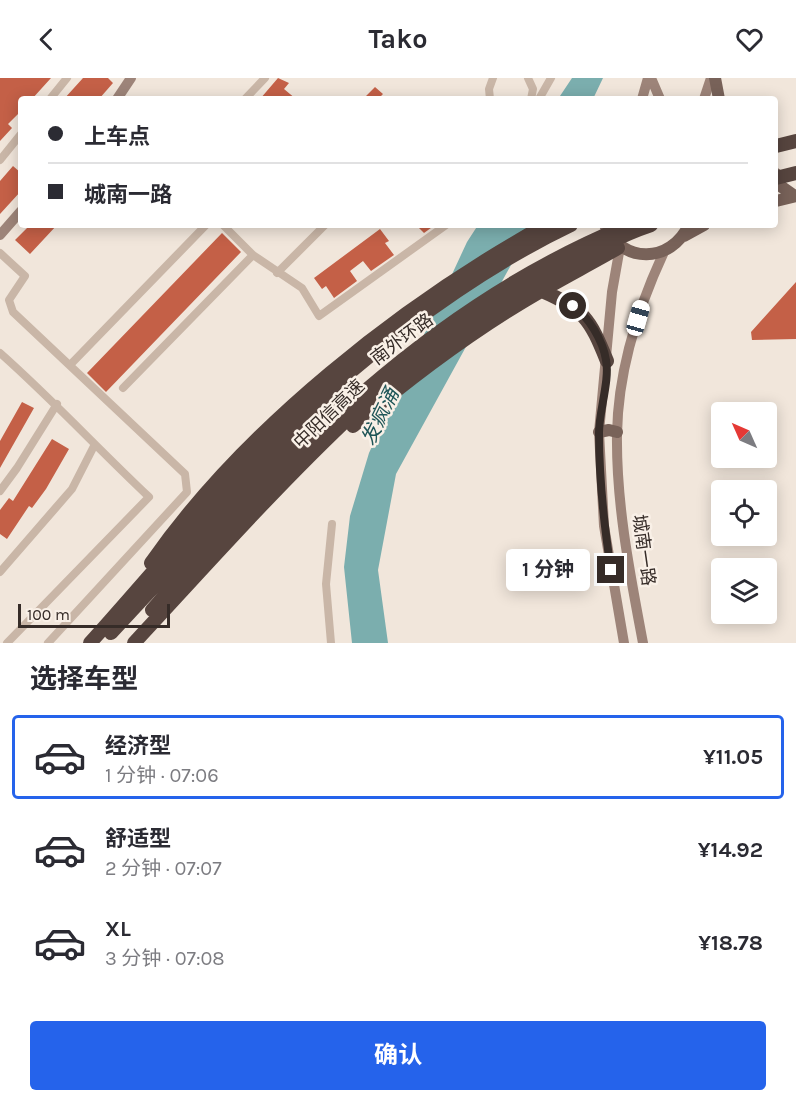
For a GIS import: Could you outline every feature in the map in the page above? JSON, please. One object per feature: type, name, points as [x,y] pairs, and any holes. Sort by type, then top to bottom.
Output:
[{"type":"highway","points":[[778,153],[796,148]]},
{"type":"highway","points":[[778,176],[796,173]]},
{"type":"highway","points":[[778,186],[796,182]]},
{"type":"highway","points":[[90,643],[116,614],[173,533],[261,436],[333,371],[447,286],[489,257],[540,228]]},
{"type":"highway","points":[[542,291],[566,262],[569,248],[568,241],[561,233],[545,228]]},
{"type":"highway","name":"南外环路","points":[[116,614],[203,516],[309,408],[420,317],[536,242],[565,228]]},
{"type":"highway","name":"中阳信高速","points":[[102,643],[225,510],[331,401],[402,339],[504,269],[578,228]]},
{"type":"highway","name":"南外环路","points":[[133,638],[222,531],[301,447],[369,386],[426,342],[510,285],[599,237],[622,228]]},
{"type":"highway","name":"中阳信高速","points":[[133,638],[272,494],[380,390],[415,362],[500,303],[588,253],[644,228]]},
{"type":"highway","points":[[123,643],[133,638],[225,552],[344,435],[400,386],[542,291],[620,247]]},
{"type":"highway","points":[[542,291],[565,301],[582,312],[595,332],[607,361]]},
{"type":"main road","points":[[119,96],[131,78]]},
{"type":"main road","points":[[643,96],[650,78]]},
{"type":"main road","points":[[650,78],[659,96]]},
{"type":"main road","points":[[703,96],[713,78]]},
{"type":"main road","points":[[713,78],[718,96]]},
{"type":"main road","points":[[781,141],[796,136]]},
{"type":"main road","points":[[778,182],[796,196]]},
{"type":"main road","points":[[778,200],[796,196]]},
{"type":"main road","points":[[0,235],[18,214]]},
{"type":"main road","points":[[605,228],[609,236],[620,247],[641,255],[664,252],[687,231]]},
{"type":"main road","name":"城南一路","points":[[620,247],[612,292],[599,432],[604,526],[624,643]]},
{"type":"main road","name":"城南一路","points":[[643,643],[622,524],[617,432],[627,353],[643,300],[664,252]]},
{"type":"main road","points":[[599,432],[609,430],[617,432]]},
{"type":"street","points":[[52,96],[67,78]]},
{"type":"street","points":[[248,96],[265,78]]},
{"type":"street","points":[[490,96],[489,89],[494,78]]},
{"type":"street","points":[[528,78],[533,89],[532,96]]},
{"type":"street","points":[[541,96],[550,78]]},
{"type":"street","points":[[0,160],[18,138]]},
{"type":"street","points":[[69,365],[203,228]]},
{"type":"street","points":[[226,228],[253,255],[302,288],[319,316],[442,228]]},
{"type":"street","points":[[277,273],[322,228]]},
{"type":"street","points":[[0,253],[25,276],[9,300],[13,312],[185,474],[187,492],[48,643]]},
{"type":"street","points":[[123,388],[253,255]]},
{"type":"street","points":[[0,353],[57,404],[94,446],[150,497],[7,643]]},
{"type":"street","points":[[0,491],[57,404]]},
{"type":"street","points":[[0,572],[72,489],[94,446]]},
{"type":"street","points":[[331,643],[326,584],[332,524]]},
{"type":"water","points":[[572,78],[603,78],[594,96],[560,96]]},
{"type":"water","points":[[476,228],[531,228],[396,474],[378,570],[388,643],[352,643],[344,567],[350,516],[369,453],[467,242]]},
{"type":"building","points":[[0,78],[51,78],[35,96],[18,96],[18,114],[8,124],[12,128],[0,141]]},
{"type":"building","points":[[83,78],[108,78],[113,83],[102,96],[67,96]]},
{"type":"building","points":[[278,78],[289,83],[284,89],[292,96],[263,96]]},
{"type":"building","points":[[375,87],[383,94],[381,96],[366,96]]},
{"type":"building","points":[[13,166],[18,170],[18,194],[0,214],[0,181]]},
{"type":"building","points":[[27,228],[54,228],[30,254],[15,240]]},
{"type":"building","points":[[419,228],[431,228],[424,233]]},
{"type":"building","points":[[380,229],[389,241],[385,243],[394,255],[371,271],[363,261],[350,271],[357,281],[334,298],[326,286],[322,289],[314,278]]},
{"type":"building","points":[[222,233],[241,252],[106,392],[87,373]]},
{"type":"building","points":[[796,282],[796,339],[752,340],[751,332]]},
{"type":"building","points":[[22,402],[34,408],[0,468],[0,441]]},
{"type":"building","points":[[52,439],[69,449],[46,489],[32,508],[29,506],[7,539],[0,534],[0,510],[9,498],[13,501]]},
{"type":"route","points":[[573,306],[582,312],[595,332],[607,361],[599,432],[604,526],[611,570]]},
{"type":"water label","name":"发疯涌","points":[[380,417]]}]
